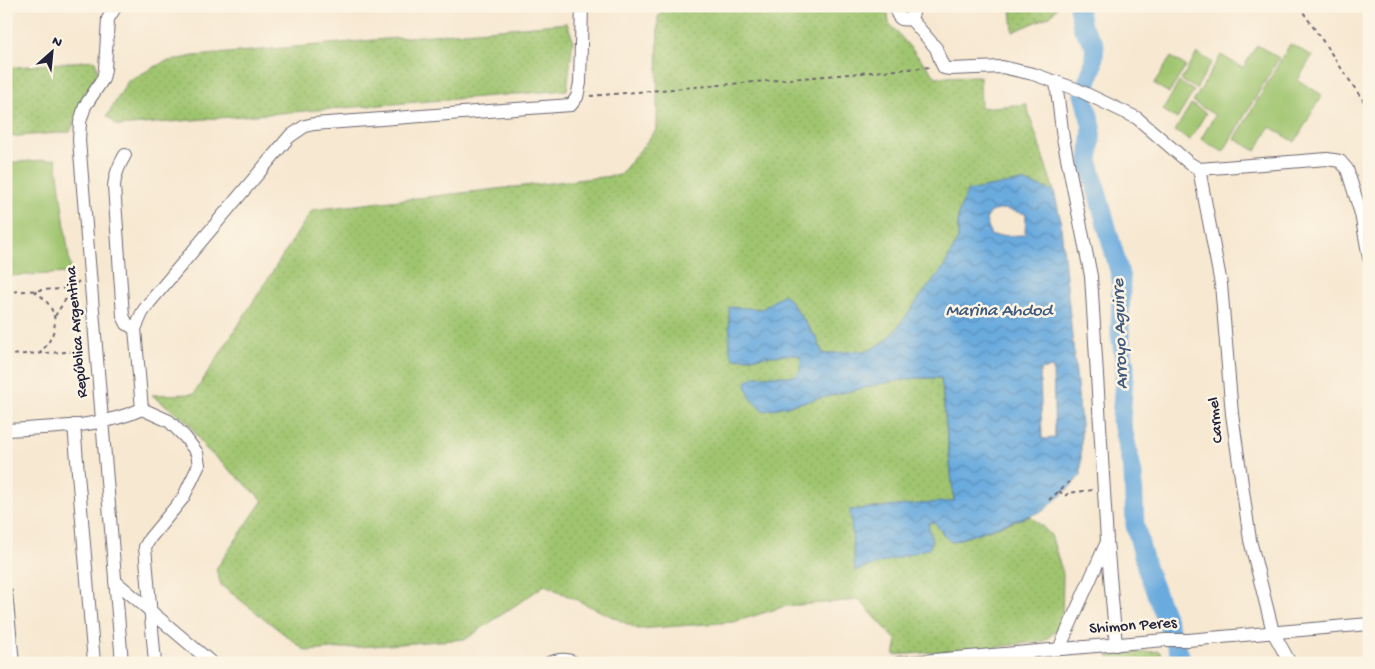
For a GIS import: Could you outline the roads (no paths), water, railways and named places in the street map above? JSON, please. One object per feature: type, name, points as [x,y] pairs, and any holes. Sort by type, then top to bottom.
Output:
[{"type":"street","name":"República Argentina","points":[[116,6],[108,13],[105,69],[102,78],[85,106],[80,122],[80,140],[122,663]]},
{"type":"street","points":[[142,409],[135,330],[142,313],[149,302],[282,144],[297,130],[314,124],[571,105],[578,97],[580,83],[582,6]]},
{"type":"street","points":[[897,6],[898,16],[904,19],[911,12],[936,48],[944,68],[1002,67],[1033,74],[1056,82],[1098,99],[1137,118],[1189,163],[1199,169],[1327,159],[1340,160],[1348,169],[1356,196],[1369,258]]},
{"type":"street","points":[[1056,82],[1062,138],[1091,276],[1107,541],[1116,644]]},
{"type":"street","points":[[125,155],[119,165],[114,186],[124,316],[127,324],[135,330]]},
{"type":"street","name":"Carmel","points":[[1199,169],[1221,284],[1232,414],[1250,540],[1273,632],[1290,663]]},
{"type":"street","points":[[6,430],[102,422],[129,415],[142,409],[169,421],[185,437],[197,453],[199,465],[183,498],[150,538],[145,547],[155,663]]},
{"type":"street","points":[[74,425],[94,663]]},
{"type":"street","points":[[1059,649],[1107,541]]},
{"type":"street","points":[[115,581],[212,663]]},
{"type":"street","points":[[6,593],[12,663]]},
{"type":"street","name":"Shimon Peres","points":[[899,663],[1041,657],[1059,649],[1369,624]]},
{"type":"street","points":[[549,663],[566,659],[576,663]]},
{"type":"water","name":"Marina Ahdod","points":[[1021,181],[1054,191],[1060,217],[1081,424],[1081,475],[1043,511],[951,542],[934,522],[928,523],[932,541],[930,548],[855,571],[850,510],[954,501],[941,378],[916,378],[885,383],[765,411],[751,399],[746,381],[756,376],[795,376],[800,371],[801,358],[796,354],[734,359],[730,351],[729,307],[762,309],[784,294],[817,339],[823,354],[870,350],[887,340],[944,267],[958,239],[958,215],[967,191]],"holes":[[[1004,209],[1026,214],[1025,235],[991,236],[986,220],[990,212]],[[1053,368],[1055,438],[1042,439],[1040,370]]]},
{"type":"waterway","name":"Arroyo Aguirre","points":[[1078,6],[1082,27],[1095,45],[1093,66],[1083,94],[1092,127],[1089,163],[1121,278],[1120,334],[1125,367],[1121,419],[1133,474],[1135,525],[1147,570],[1183,663]]}]
